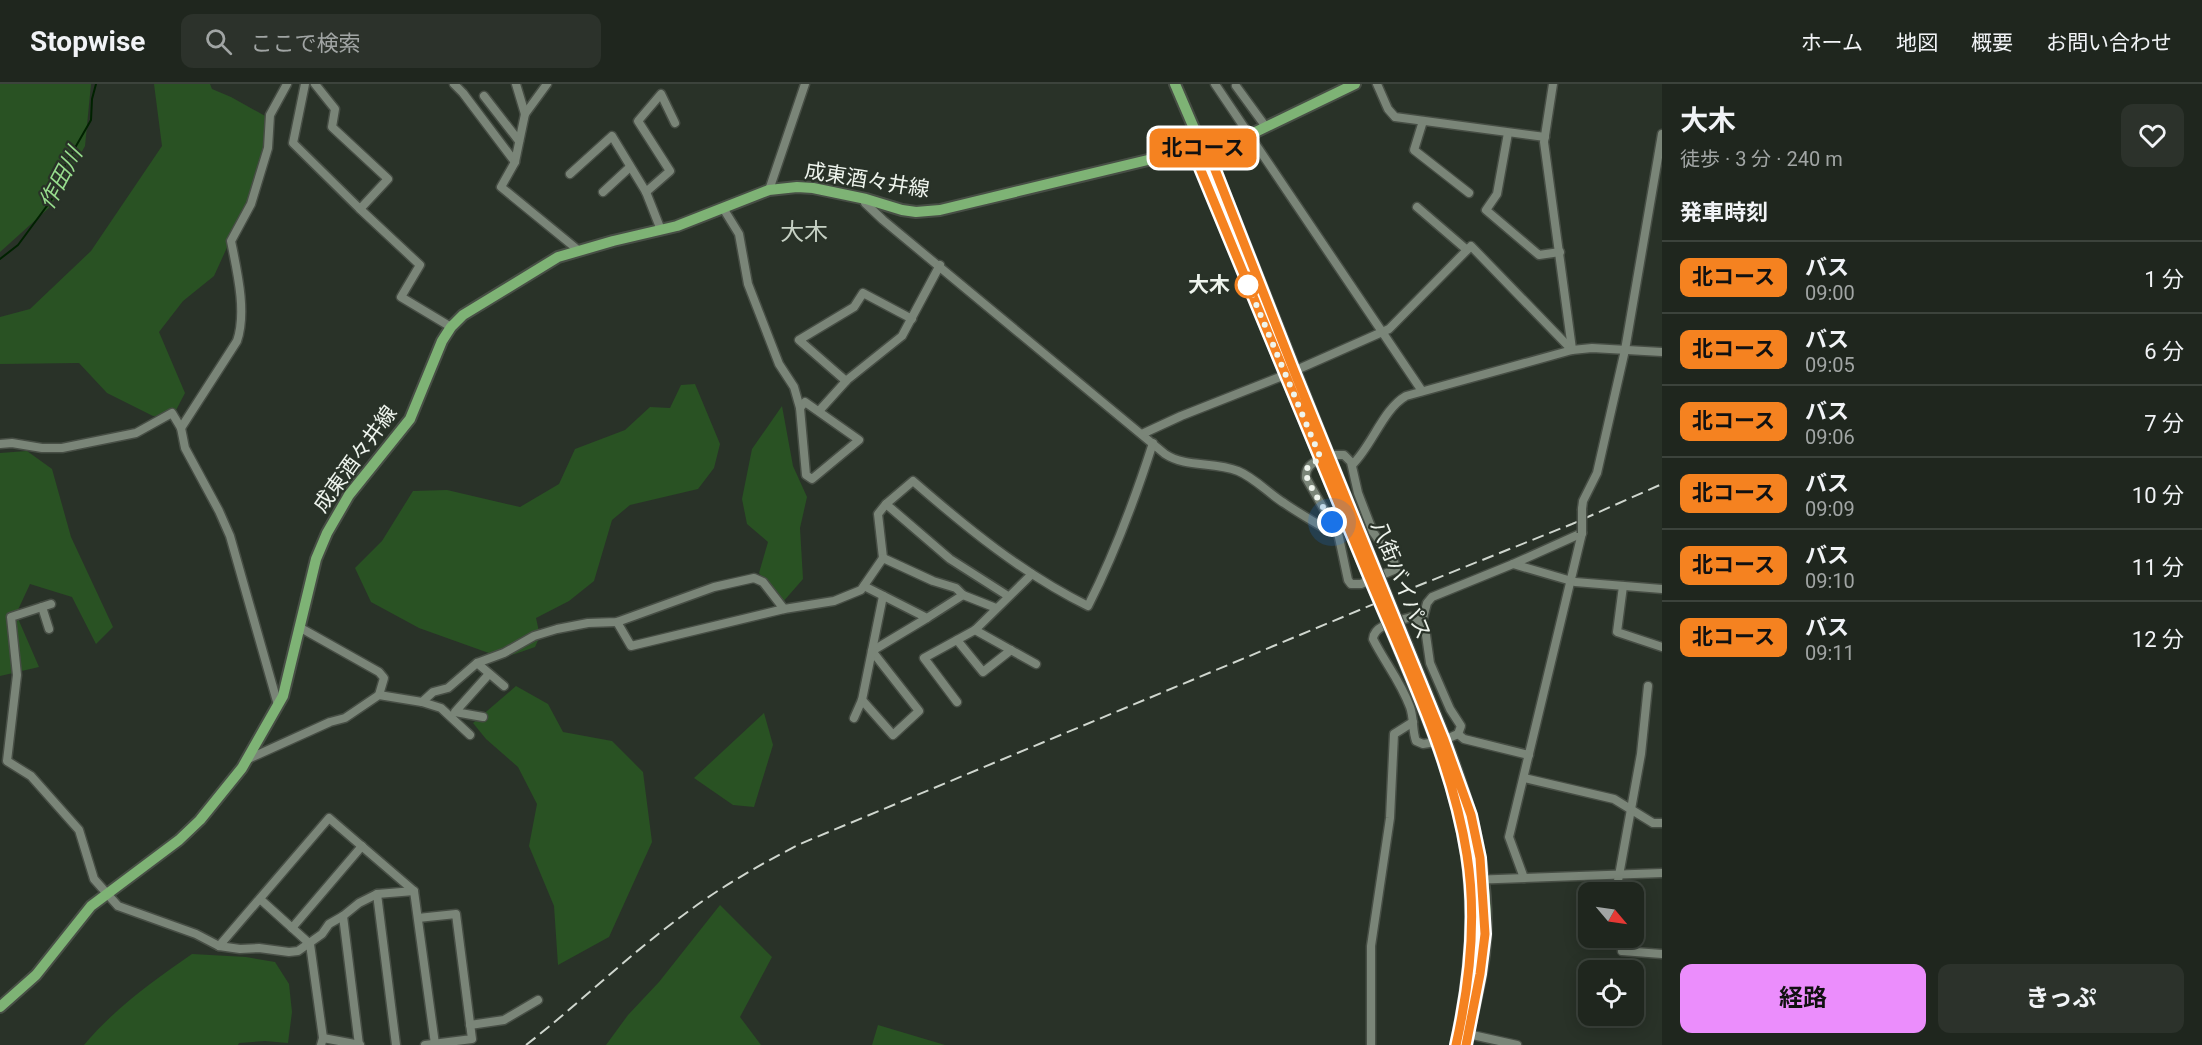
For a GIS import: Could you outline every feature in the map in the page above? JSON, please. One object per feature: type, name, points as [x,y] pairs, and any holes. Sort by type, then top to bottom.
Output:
[{"type":"main road","name":"八街バイパス","points":[[1175,84],[1202,147],[1200,168],[1290,373],[1471,815],[1482,880],[1484,954],[1467,1040]]},
{"type":"main road","name":"成東酒々井線","points":[[0,1007],[36,975],[85,912],[106,892],[179,840],[212,806],[248,759],[283,696],[316,559],[327,533],[349,495],[410,418],[442,341],[451,327],[476,305],[558,257],[677,226],[769,190],[813,188],[866,199],[902,210],[934,211],[1235,141],[1266,127],[1339,87],[1355,84]]},
{"type":"main road","name":"八街バイパス","points":[[1440,741],[1460,818],[1470,880],[1472,913],[1469,972],[1456,1045]]},
{"type":"street","points":[[181,428],[241,332],[240,284],[231,241],[251,204],[268,148],[270,116],[287,84]]},
{"type":"street","points":[[305,84],[293,143],[420,265],[401,297],[451,327]]},
{"type":"street","points":[[315,84],[334,109],[332,127],[388,179],[360,209]]},
{"type":"street","points":[[454,84],[515,162]]},
{"type":"street","points":[[516,84],[525,114]]},
{"type":"street","points":[[547,84],[525,114],[515,162],[501,187],[578,250]]},
{"type":"street","points":[[769,190],[805,84]]},
{"type":"street","points":[[1215,84],[1422,391]]},
{"type":"street","points":[[1377,84],[1390,113],[1395,117],[1545,137]]},
{"type":"street","points":[[1553,84],[1545,137],[1572,350]]},
{"type":"street","points":[[1236,86],[1266,127]]},
{"type":"street","points":[[646,192],[670,171],[638,121],[661,94],[675,123]]},
{"type":"street","points":[[484,96],[519,141]]},
{"type":"street","points":[[1423,121],[1414,150],[1469,193]]},
{"type":"street","points":[[1508,133],[1497,194],[1486,210],[1539,255],[1560,252]]},
{"type":"street","points":[[1524,878],[1509,837],[1582,533],[1581,509],[1597,473],[1625,350],[1662,134]]},
{"type":"street","points":[[570,174],[612,136],[646,192],[661,230]]},
{"type":"street","points":[[603,192],[630,166]]},
{"type":"street","points":[[866,199],[865,204],[874,212],[1174,460],[1226,467],[1247,475],[1284,504],[1324,528],[1332,522]]},
{"type":"street","points":[[1417,207],[1467,250]]},
{"type":"street","points":[[723,208],[739,234],[748,284],[778,364],[794,387],[800,408],[806,475],[812,478],[859,440],[805,402],[800,408]]},
{"type":"street","points":[[1142,434],[1389,329],[1471,246],[1572,350]]},
{"type":"street","points":[[819,411],[846,381],[902,336],[940,265]]},
{"type":"street","points":[[846,381],[800,340],[854,307],[863,293],[912,319]]},
{"type":"street","points":[[1352,465],[1361,456],[1396,402],[1406,396],[1572,350],[1592,348],[1662,352]]},
{"type":"street","points":[[0,444],[62,448],[136,433],[172,413],[181,428],[185,448],[230,536],[278,705]]},
{"type":"street","points":[[617,622],[631,646],[784,609],[834,601],[861,590],[883,558],[878,514],[913,481],[964,525],[1032,574],[1088,606],[1125,527],[1153,443]]},
{"type":"street","points":[[1344,455],[1352,465],[1358,493],[1373,532],[1394,561],[1396,569],[1361,584],[1351,584],[1341,544],[1332,522],[1306,478],[1307,469],[1311,464],[1325,457],[1344,455]]},
{"type":"street","points":[[886,504],[950,559],[1008,596]]},
{"type":"street","points":[[1422,622],[1427,603],[1432,597],[1582,533]]},
{"type":"street","points":[[883,558],[933,581],[956,588],[963,595],[996,608]]},
{"type":"street","points":[[1513,564],[1571,580],[1662,589]]},
{"type":"street","points":[[957,702],[924,658],[975,630],[1032,574]]},
{"type":"street","points":[[422,702],[433,692],[448,688],[477,663],[504,653],[534,636],[588,623],[617,622],[714,587],[754,579],[763,582],[784,609]]},
{"type":"street","points":[[864,586],[927,618]]},
{"type":"street","points":[[1623,586],[1617,632],[1662,647]]},
{"type":"street","points":[[872,651],[963,595]]},
{"type":"street","points":[[854,718],[862,700],[883,596]]},
{"type":"street","points":[[49,629],[46,605],[11,617],[17,675],[7,761],[32,776],[79,830],[94,879],[118,906],[196,934],[219,946],[289,952],[298,951],[310,944],[329,924],[344,916],[359,903],[377,894],[414,891]]},
{"type":"street","points":[[1411,617],[1422,622],[1425,628],[1430,663],[1450,709],[1461,726],[1458,734],[1440,741],[1418,743],[1414,735],[1413,722],[1400,683],[1374,643],[1373,635],[1378,628],[1411,617]]},
{"type":"street","points":[[248,759],[330,722],[345,718],[379,695],[384,678],[379,672],[299,627]]},
{"type":"street","points":[[975,630],[1036,664]]},
{"type":"street","points":[[957,640],[983,672],[1011,650]]},
{"type":"street","points":[[862,700],[893,735],[919,711],[872,651]]},
{"type":"street","points":[[477,663],[504,686]]},
{"type":"street","points":[[483,717],[455,712],[489,674]]},
{"type":"street","points":[[1618,882],[1641,754],[1648,686]]},
{"type":"street","points":[[379,695],[422,702],[441,708],[470,735]]},
{"type":"street","points":[[1371,1045],[1371,946],[1390,818],[1394,734],[1413,722]]},
{"type":"street","points":[[1458,734],[1464,739],[1529,755]]},
{"type":"street","points":[[1524,778],[1614,799],[1653,823],[1662,823]]},
{"type":"street","points":[[219,946],[329,818],[414,891],[435,1044]]},
{"type":"street","points":[[292,928],[362,846]]},
{"type":"street","points":[[1470,880],[1662,873]]},
{"type":"street","points":[[377,894],[396,1045]]},
{"type":"street","points":[[260,899],[310,944],[322,1042],[360,1045],[344,916]]},
{"type":"street","points":[[418,918],[456,914],[472,1039],[425,1045]]},
{"type":"street","points":[[1622,948],[1622,951],[1662,954]]},
{"type":"street","points":[[470,1025],[504,1020],[538,1000]]},
{"type":"street","points":[[1467,1040],[1517,1045]]},
{"type":"green space","points":[[0,84],[91,84],[85,146],[51,206],[0,252]]},
{"type":"green space","points":[[154,84],[210,84],[212,89],[267,117],[271,151],[214,276],[183,301],[159,332],[185,393],[173,416],[153,416],[107,393],[79,363],[0,364],[0,317],[30,309],[91,251],[162,146]]},
{"type":"green space","points":[[695,384],[720,444],[714,468],[698,489],[630,505],[612,520],[594,581],[569,601],[536,618],[540,636],[535,647],[500,657],[419,628],[371,602],[355,568],[382,541],[413,491],[447,490],[520,507],[559,484],[575,449],[625,430],[650,407],[670,408],[681,385]]},
{"type":"green space","points":[[782,406],[793,466],[807,497],[800,528],[803,579],[782,603],[759,573],[768,542],[747,524],[742,499],[752,449]]},
{"type":"green space","points":[[27,451],[52,469],[71,537],[113,627],[96,644],[72,597],[30,584],[16,614],[39,667],[0,676],[0,453]]},
{"type":"green space","points":[[516,686],[548,704],[563,732],[612,741],[643,772],[652,842],[609,937],[558,965],[554,906],[529,846],[537,804],[518,767],[486,739],[473,723]]},
{"type":"green space","points":[[764,713],[773,745],[754,807],[733,805],[694,778]]},
{"type":"green space","points":[[720,905],[772,957],[740,1017],[761,1045],[606,1045],[628,1015],[659,982]]},
{"type":"green space","points":[[192,954],[246,957],[275,962],[289,984],[292,1012],[288,1043],[265,1041],[239,1043],[238,1045],[84,1045],[121,1008]]},
{"type":"green space","points":[[878,1025],[945,1045],[872,1045]]},
{"type":"waterway","name":"作田川","points":[[0,259],[18,245],[55,195],[64,167],[91,120],[92,99],[96,84]]},
{"type":"railway","points":[[526,1045],[682,916],[740,877],[800,844],[1405,591],[1572,524],[1662,484]]},
{"type":"bus line","name":"北コース","points":[[1456,1045],[1469,972],[1472,904],[1467,856],[1450,782],[1400,651],[1200,168],[1202,147],[1212,162],[1294,371],[1408,648],[1471,815],[1480,858],[1485,934],[1484,954],[1466,1045]]},
{"type":"place","name":"大木","points":[[1248,285]]},
{"type":"district","name":"大木","points":[[804,232]]},
{"type":"route","points":[[1248,285],[1321,459],[1307,469],[1306,478],[1332,522]]}]
